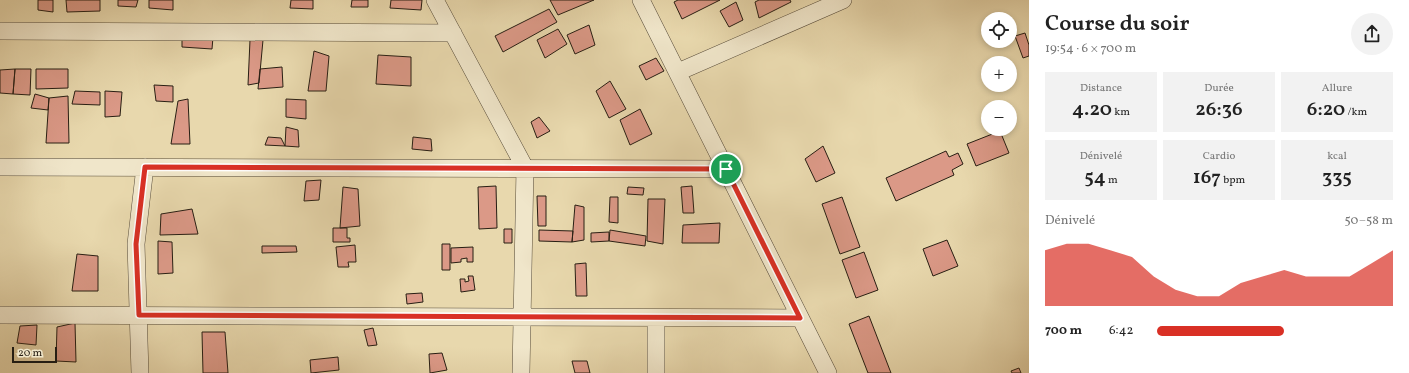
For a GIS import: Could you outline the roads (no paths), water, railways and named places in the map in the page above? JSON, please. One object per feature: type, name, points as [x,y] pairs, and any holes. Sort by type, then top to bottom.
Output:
[{"type":"street","points":[[435,0],[525,168],[521,373]]},
{"type":"street","points":[[642,0],[828,373]]},
{"type":"street","points":[[678,72],[808,6],[843,0]]},
{"type":"street","points":[[0,31],[453,33]]},
{"type":"street","points":[[0,167],[726,169]]},
{"type":"street","points":[[140,373],[136,244],[145,167]]},
{"type":"street","points":[[0,315],[800,318]]},
{"type":"street","points":[[656,318],[656,373]]}]
